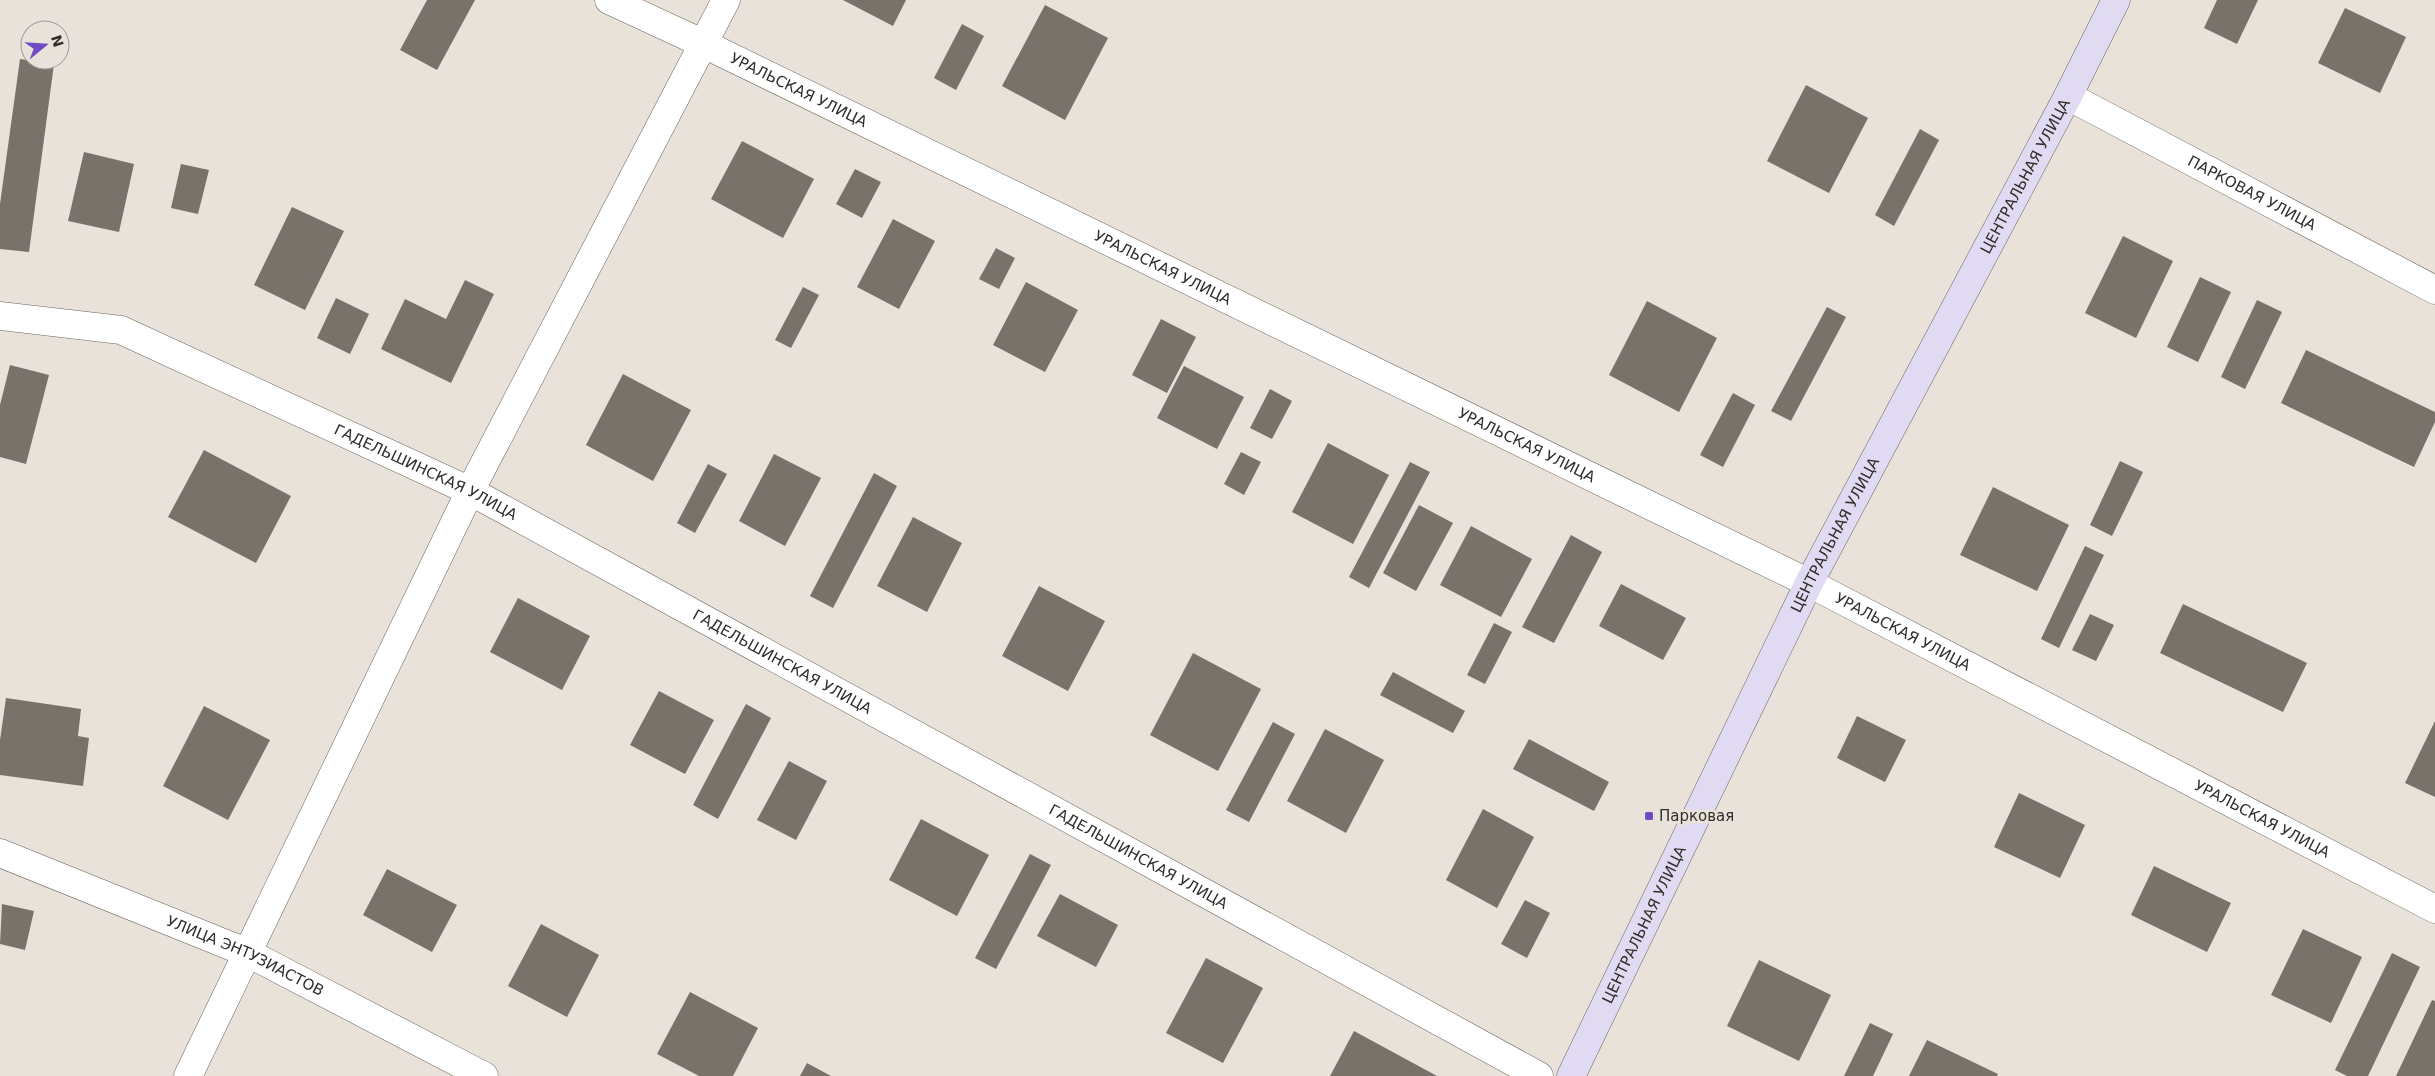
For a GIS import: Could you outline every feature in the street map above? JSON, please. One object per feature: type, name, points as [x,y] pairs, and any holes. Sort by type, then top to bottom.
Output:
[{"type":"street","name":"УРАЛЬСКАЯ УЛИЦА","points":[[608,0],[704,44],[1809,583],[2435,909]]},
{"type":"street","points":[[188,1076],[470,491],[726,0]]},
{"type":"street","name":"ЦЕНТРАЛЬНАЯ УЛИЦА","points":[[1571,1076],[1809,583],[2068,96],[2116,0]]},
{"type":"street","name":"ПАРКОВАЯ УЛИЦА","points":[[2068,96],[2435,290]]},
{"type":"street","name":"ГАДЕЛЬШИНСКАЯ УЛИЦА","points":[[0,316],[122,330],[470,491],[1538,1076]]},
{"type":"street","name":"УЛИЦА ЭНТУЗИАСТОВ","points":[[0,853],[248,953],[484,1076]]},
{"type":"building","points":[[427,0],[475,0],[437,70],[400,50]]},
{"type":"building","points":[[843,0],[906,0],[893,26]]},
{"type":"building","points":[[2217,0],[2258,0],[2237,44],[2204,28]]},
{"type":"building","points":[[1045,5],[1108,38],[1065,120],[1002,86]]},
{"type":"building","points":[[2345,8],[2406,37],[2380,93],[2318,63]]},
{"type":"building","points":[[962,24],[984,36],[956,90],[934,78]]},
{"type":"building","points":[[20,59],[20,70],[53,70],[29,252],[0,249],[0,204]]},
{"type":"building","points":[[1806,85],[1868,118],[1829,193],[1767,161]]},
{"type":"building","points":[[1920,129],[1939,140],[1894,226],[1875,215]]},
{"type":"building","points":[[742,141],[814,179],[783,238],[711,199]]},
{"type":"building","points":[[84,152],[134,164],[119,232],[68,221]]},
{"type":"building","points":[[181,164],[209,170],[198,214],[171,208]]},
{"type":"building","points":[[855,169],[881,182],[862,218],[836,204]]},
{"type":"building","points":[[292,207],[344,231],[305,310],[254,285]]},
{"type":"building","points":[[893,219],[935,241],[899,309],[857,287]]},
{"type":"building","points":[[2123,236],[2173,261],[2136,338],[2085,313]]},
{"type":"building","points":[[996,248],[1015,258],[999,289],[979,279]]},
{"type":"building","points":[[2200,277],[2231,292],[2198,362],[2167,347]]},
{"type":"building","points":[[465,280],[494,294],[451,383],[381,349],[405,299],[446,319]]},
{"type":"building","points":[[1026,282],[1078,310],[1045,372],[993,345]]},
{"type":"building","points":[[803,287],[819,295],[791,348],[775,340]]},
{"type":"building","points":[[336,298],[369,314],[350,354],[317,338]]},
{"type":"building","points":[[2257,300],[2282,312],[2245,389],[2221,377]]},
{"type":"building","points":[[1647,301],[1717,338],[1679,412],[1609,375]]},
{"type":"building","points":[[1827,307],[1846,317],[1791,421],[1771,411]]},
{"type":"building","points":[[1161,319],[1196,337],[1167,393],[1132,375]]},
{"type":"building","points":[[2306,350],[2435,412],[2435,422],[2414,467],[2281,403]]},
{"type":"building","points":[[10,365],[49,375],[26,464],[0,457],[0,405]]},
{"type":"building","points":[[1184,366],[1244,397],[1217,449],[1157,418]]},
{"type":"building","points":[[623,374],[691,410],[653,481],[586,445]]},
{"type":"building","points":[[1270,389],[1292,401],[1272,439],[1250,428]]},
{"type":"building","points":[[1733,393],[1755,405],[1723,467],[1700,455]]},
{"type":"building","points":[[1328,443],[1389,475],[1353,544],[1292,512]]},
{"type":"building","points":[[204,450],[291,496],[256,563],[168,517]]},
{"type":"building","points":[[1241,452],[1261,462],[1244,495],[1224,484]]},
{"type":"building","points":[[774,454],[821,478],[785,546],[739,521]]},
{"type":"building","points":[[2120,461],[2143,472],[2112,536],[2090,525]]},
{"type":"building","points":[[1410,462],[1430,472],[1369,588],[1349,577]]},
{"type":"building","points":[[708,464],[727,474],[695,533],[677,523]]},
{"type":"building","points":[[874,473],[897,486],[833,608],[810,596]]},
{"type":"building","points":[[1993,487],[2069,525],[2037,591],[1960,555]]},
{"type":"building","points":[[1419,505],[1453,523],[1416,591],[1383,573]]},
{"type":"building","points":[[913,517],[962,543],[927,612],[877,586]]},
{"type":"building","points":[[1471,526],[1532,559],[1501,617],[1440,585]]},
{"type":"building","points":[[1571,535],[1602,552],[1554,643],[1522,627]]},
{"type":"building","points":[[2085,546],[2104,555],[2059,648],[2041,639]]},
{"type":"building","points":[[1621,584],[1686,618],[1663,660],[1599,626]]},
{"type":"building","points":[[1039,586],[1105,621],[1068,691],[1002,656]]},
{"type":"building","points":[[518,598],[590,636],[562,690],[490,652]]},
{"type":"building","points":[[2183,604],[2307,663],[2283,712],[2160,653]]},
{"type":"building","points":[[2090,614],[2114,625],[2096,661],[2072,650]]},
{"type":"building","points":[[1494,623],[1512,632],[1485,684],[1467,675]]},
{"type":"building","points":[[1193,653],[1261,689],[1218,771],[1150,735]]},
{"type":"building","points":[[1393,672],[1465,711],[1453,733],[1380,695]]},
{"type":"building","points":[[659,691],[714,720],[685,774],[630,745]]},
{"type":"building","points":[[6,698],[81,709],[78,736],[89,738],[83,786],[0,775],[0,740]]},
{"type":"building","points":[[746,704],[771,718],[718,819],[693,805]]},
{"type":"building","points":[[204,706],[270,740],[228,820],[163,786]]},
{"type":"building","points":[[1857,716],[1906,740],[1885,782],[1837,758]]},
{"type":"building","points":[[2435,721],[2435,797],[2405,783]]},
{"type":"building","points":[[1273,722],[1295,734],[1249,822],[1226,810]]},
{"type":"building","points":[[1325,729],[1384,760],[1346,833],[1287,801]]},
{"type":"building","points":[[1529,739],[1609,782],[1594,811],[1513,769]]},
{"type":"building","points":[[789,761],[827,781],[796,840],[757,820]]},
{"type":"building","points":[[2019,793],[2085,825],[2060,878],[1994,847]]},
{"type":"building","points":[[1483,809],[1534,837],[1497,908],[1446,880]]},
{"type":"building","points":[[921,819],[989,855],[957,916],[889,880]]},
{"type":"building","points":[[1030,854],[1051,865],[996,969],[975,958]]},
{"type":"building","points":[[2154,866],[2231,903],[2207,952],[2131,915]]},
{"type":"building","points":[[387,869],[457,905],[432,952],[363,915]]},
{"type":"building","points":[[1060,894],[1118,925],[1096,967],[1037,936]]},
{"type":"building","points":[[1525,900],[1550,913],[1527,958],[1501,944]]},
{"type":"building","points":[[2,904],[34,911],[25,950],[0,944]]},
{"type":"building","points":[[541,924],[599,955],[567,1017],[508,986]]},
{"type":"building","points":[[2303,929],[2362,957],[2331,1023],[2271,995]]},
{"type":"building","points":[[2392,953],[2420,967],[2368,1076],[2347,1076],[2335,1070]]},
{"type":"building","points":[[1206,958],[1263,988],[1223,1063],[1166,1033]]},
{"type":"building","points":[[1759,960],[1831,995],[1799,1061],[1727,1026]]},
{"type":"building","points":[[690,992],[758,1028],[733,1076],[699,1076],[657,1054]]},
{"type":"building","points":[[2432,1000],[2435,1001],[2435,1076],[2396,1076]]},
{"type":"building","points":[[1870,1023],[1893,1034],[1873,1076],[1844,1076]]},
{"type":"building","points":[[1354,1031],[1437,1076],[1330,1076]]},
{"type":"building","points":[[1927,1040],[1998,1074],[1997,1076],[1909,1076]]},
{"type":"building","points":[[807,1063],[831,1076],[800,1076]]},
{"type":"place","name":"Парковая","points":[[1649,816]]}]
